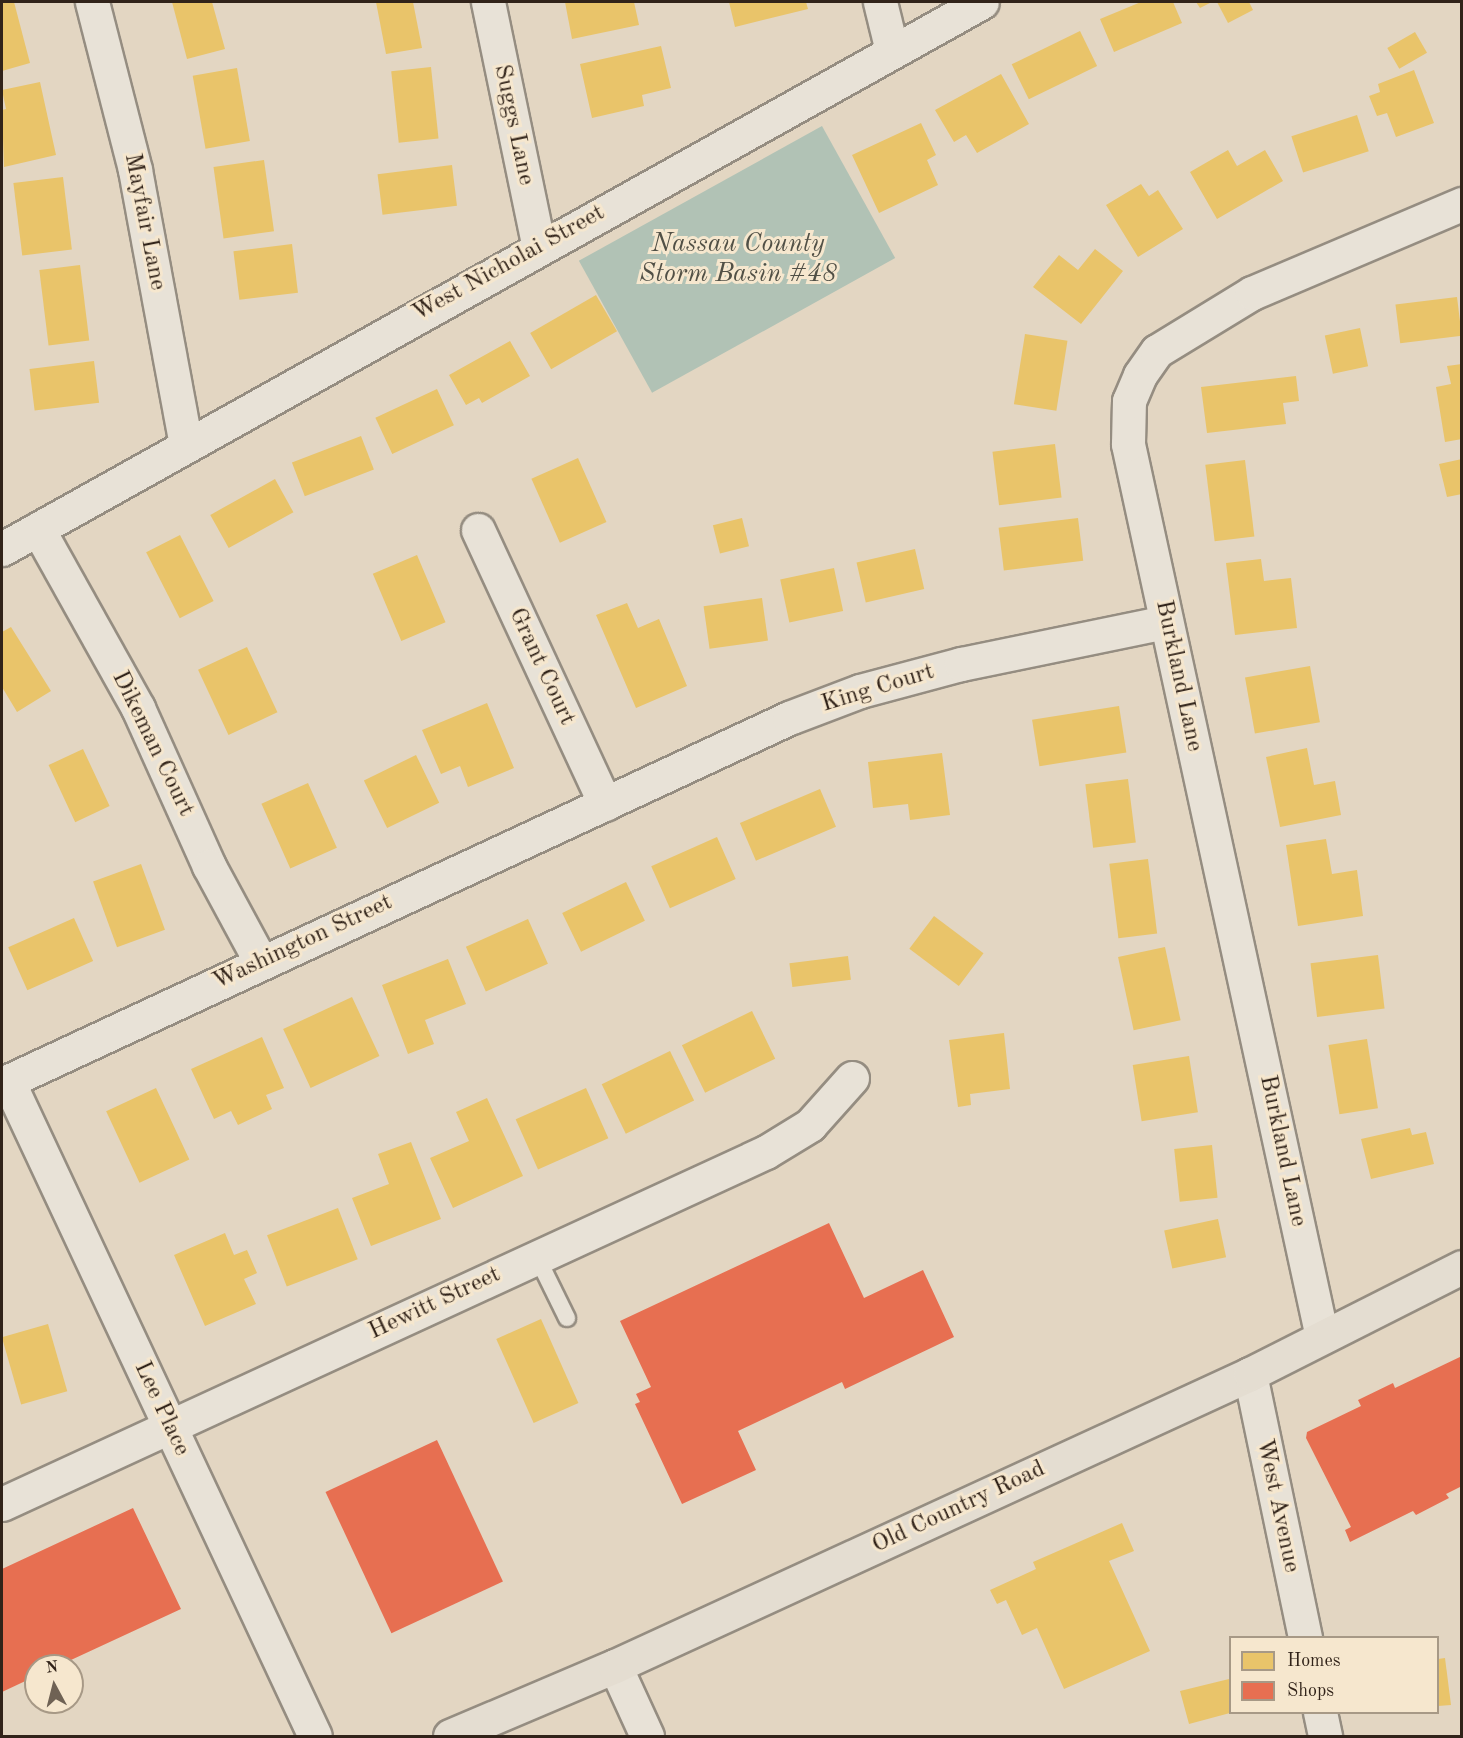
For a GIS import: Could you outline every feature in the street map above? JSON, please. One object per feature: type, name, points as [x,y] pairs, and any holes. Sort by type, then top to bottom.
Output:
[{"type":"main road","name":"Old Country Road","points":[[450,1737],[615,1666],[1250,1374],[1461,1267]]},
{"type":"street","name":"Mayfair Lane","points":[[92,2],[135,170],[186,445]]},
{"type":"street","name":"Suggs Lane","points":[[488,2],[539,248]]},
{"type":"street","points":[[880,2],[892,51]]},
{"type":"street","name":"West Nicholai Street","points":[[2,549],[981,2]]},
{"type":"street","name":"Burkland Lane","points":[[1322,1337],[1128,444],[1129,401],[1140,375],[1157,351],[1252,293],[1461,204]]},
{"type":"street","name":"Dikeman Court","points":[[38,528],[138,708],[209,866],[261,962]]},
{"type":"street","name":"Grant Court","points":[[478,530],[605,804]]},
{"type":"street","name":"King Court","points":[[605,804],[789,718],[860,691],[961,664],[1166,622]]},
{"type":"street","name":"Washington Street","points":[[5,1083],[605,804]]},
{"type":"street","name":"Hewitt Street","points":[[2,1504],[787,1141],[831,1105],[852,1078]]},
{"type":"street","name":"Lee Place","points":[[5,1083],[170,1426],[315,1737]]},
{"type":"street","name":"West Avenue","points":[[1250,1374],[1305,1636]]},
{"type":"street","points":[[615,1666],[647,1737]]},
{"type":"street","points":[[1320,1714],[1325,1737]]},
{"type":"lane","points":[[537,1257],[567,1318]]},
{"type":"water","name":"Nassau County Storm Basin #48","points":[[822,126],[895,258],[652,393],[579,261]]},
{"type":"building: Homes","points":[[2,2],[14,2],[30,63],[2,71]]},
{"type":"building: Homes","points":[[172,2],[212,2],[225,49],[187,59]]},
{"type":"building: Homes","points":[[376,2],[413,2],[422,48],[386,54]]},
{"type":"building: Homes","points":[[565,2],[634,2],[639,25],[572,39]]},
{"type":"building: Homes","points":[[729,2],[806,2],[808,9],[735,27]]},
{"type":"building: Homes","points":[[1141,2],[1173,2],[1182,23],[1114,52],[1100,19]]},
{"type":"building: Homes","points":[[1196,2],[1212,2],[1200,8]]},
{"type":"building: Homes","points":[[1217,2],[1249,2],[1253,10],[1228,23]]},
{"type":"building: Homes","points":[[1080,31],[1097,66],[1029,99],[1012,64]]},
{"type":"building: Homes","points":[[1415,32],[1427,53],[1399,69],[1387,48]]},
{"type":"building: Homes","points":[[661,46],[671,88],[642,95],[644,106],[592,118],[580,64]]},
{"type":"building: Homes","points":[[431,67],[439,139],[399,143],[391,71]]},
{"type":"building: Homes","points":[[237,68],[250,141],[206,149],[193,76]]},
{"type":"building: Homes","points":[[1414,70],[1434,123],[1396,137],[1387,113],[1377,116],[1369,96],[1380,92],[1378,84]]},
{"type":"building: Homes","points":[[1001,74],[1029,124],[977,153],[966,135],[954,142],[935,110]]},
{"type":"building: Homes","points":[[40,82],[56,155],[4,167],[2,110],[6,109],[2,90]]},
{"type":"building: Homes","points":[[1357,115],[1369,151],[1303,172],[1291,136]]},
{"type":"building: Homes","points":[[921,123],[936,155],[927,160],[938,185],[879,213],[852,155]]},
{"type":"building: Homes","points":[[1228,150],[1237,166],[1265,150],[1283,181],[1217,219],[1190,172]]},
{"type":"building: Homes","points":[[264,160],[274,231],[224,238],[213,167]]},
{"type":"building: Homes","points":[[452,165],[457,206],[383,215],[378,174]]},
{"type":"building: Homes","points":[[63,177],[72,249],[22,256],[13,183]]},
{"type":"building: Homes","points":[[1141,184],[1149,196],[1158,190],[1183,229],[1138,257],[1106,205]]},
{"type":"building: Homes","points":[[292,244],[298,293],[239,300],[233,251]]},
{"type":"building: Homes","points":[[1095,249],[1123,271],[1081,324],[1033,287],[1059,255],[1078,270]]},
{"type":"building: Homes","points":[[80,265],[89,340],[49,345],[39,270]]},
{"type":"building: Homes","points":[[596,295],[617,331],[551,369],[530,333]]},
{"type":"building: Homes","points":[[1457,297],[1462,336],[1400,343],[1395,305]]},
{"type":"building: Homes","points":[[1360,328],[1368,366],[1333,374],[1325,335]]},
{"type":"building: Homes","points":[[1025,334],[1067,341],[1056,411],[1014,404]]},
{"type":"building: Homes","points":[[510,341],[530,376],[482,403],[479,398],[466,405],[449,375]]},
{"type":"building: Homes","points":[[94,361],[99,403],[35,411],[29,369]]},
{"type":"building: Homes","points":[[1462,364],[1462,439],[1445,442],[1436,387],[1451,384],[1447,366]]},
{"type":"building: Homes","points":[[1296,376],[1299,401],[1283,403],[1286,424],[1207,433],[1201,387]]},
{"type":"building: Homes","points":[[437,389],[454,425],[392,454],[375,418]]},
{"type":"building: Homes","points":[[361,436],[374,470],[305,496],[292,463]]},
{"type":"building: Homes","points":[[1055,444],[1062,498],[999,505],[992,452]]},
{"type":"building: Homes","points":[[578,458],[606,522],[560,543],[531,479]]},
{"type":"building: Homes","points":[[1462,459],[1462,494],[1447,497],[1439,464]]},
{"type":"building: Homes","points":[[1245,460],[1254,536],[1215,541],[1205,465]]},
{"type":"building: Homes","points":[[275,479],[293,512],[229,548],[210,515]]},
{"type":"building: Homes","points":[[742,518],[749,546],[720,553],[713,525]]},
{"type":"building: Homes","points":[[1078,518],[1083,561],[1004,570],[999,528]]},
{"type":"building: Homes","points":[[180,535],[214,601],[180,618],[146,552]]},
{"type":"building: Homes","points":[[915,549],[924,589],[866,602],[857,562]]},
{"type":"building: Homes","points":[[417,555],[446,622],[401,641],[373,574]]},
{"type":"building: Homes","points":[[1261,559],[1264,581],[1291,578],[1297,628],[1235,635],[1226,563]]},
{"type":"building: Homes","points":[[834,568],[843,611],[789,622],[780,579]]},
{"type":"building: Homes","points":[[762,598],[768,641],[710,649],[704,606]]},
{"type":"building: Homes","points":[[627,603],[638,628],[659,619],[687,686],[636,708],[596,615]]},
{"type":"building: Homes","points":[[11,627],[51,691],[17,712],[2,687],[2,632]]},
{"type":"building: Homes","points":[[247,647],[277,712],[228,735],[198,670]]},
{"type":"building: Homes","points":[[1310,666],[1320,722],[1255,734],[1245,677]]},
{"type":"building: Homes","points":[[487,703],[514,768],[468,787],[460,766],[441,774],[422,730]]},
{"type":"building: Homes","points":[[1119,706],[1126,752],[1039,766],[1032,720]]},
{"type":"building: Homes","points":[[1307,748],[1314,785],[1335,781],[1341,815],[1280,827],[1266,757]]},
{"type":"building: Homes","points":[[83,749],[110,806],[75,822],[49,765]]},
{"type":"building: Homes","points":[[942,753],[950,815],[910,820],[908,804],[873,808],[868,762]]},
{"type":"building: Homes","points":[[416,755],[439,803],[387,828],[364,780]]},
{"type":"building: Homes","points":[[1128,779],[1136,843],[1093,848],[1085,784]]},
{"type":"building: Homes","points":[[308,783],[337,848],[290,869],[261,804]]},
{"type":"building: Homes","points":[[820,789],[836,827],[756,861],[740,823]]},
{"type":"building: Homes","points":[[717,837],[736,879],[670,908],[651,866]]},
{"type":"building: Homes","points":[[1326,839],[1332,874],[1357,870],[1363,916],[1298,926],[1286,845]]},
{"type":"building: Homes","points":[[1148,859],[1157,933],[1118,938],[1109,864]]},
{"type":"building: Homes","points":[[141,864],[165,930],[117,947],[93,881]]},
{"type":"building: Homes","points":[[626,882],[645,921],[581,952],[562,913]]},
{"type":"building: Homes","points":[[934,916],[984,953],[959,986],[909,949]]},
{"type":"building: Homes","points":[[74,918],[93,961],[27,990],[8,947]]},
{"type":"building: Homes","points":[[528,919],[548,964],[486,991],[466,947]]},
{"type":"building: Homes","points":[[1165,947],[1181,1020],[1134,1030],[1118,957]]},
{"type":"building: Homes","points":[[1378,955],[1385,1009],[1317,1017],[1311,963]]},
{"type":"building: Homes","points":[[848,956],[851,980],[792,987],[789,963]]},
{"type":"building: Homes","points":[[448,959],[466,1004],[425,1020],[434,1044],[408,1054],[382,985]]},
{"type":"building: Homes","points":[[352,997],[379,1056],[311,1088],[283,1029]]},
{"type":"building: Homes","points":[[752,1011],[775,1059],[705,1093],[682,1045]]},
{"type":"building: Homes","points":[[1004,1033],[1010,1089],[970,1094],[971,1105],[958,1107],[949,1040]]},
{"type":"building: Homes","points":[[262,1037],[284,1088],[266,1095],[272,1109],[238,1125],[231,1111],[214,1119],[191,1069]]},
{"type":"building: Homes","points":[[1367,1039],[1378,1108],[1339,1114],[1328,1045]]},
{"type":"building: Homes","points":[[670,1051],[694,1100],[626,1134],[602,1084]]},
{"type":"building: Homes","points":[[1189,1056],[1198,1112],[1142,1121],[1133,1065]]},
{"type":"building: Homes","points":[[156,1088],[189,1160],[140,1183],[106,1111]]},
{"type":"building: Homes","points":[[586,1088],[608,1138],[538,1170],[516,1119]]},
{"type":"building: Homes","points":[[487,1098],[523,1176],[453,1208],[430,1158],[469,1141],[456,1112]]},
{"type":"building: Homes","points":[[1410,1128],[1412,1135],[1426,1132],[1434,1164],[1371,1179],[1361,1139]]},
{"type":"building: Homes","points":[[411,1142],[441,1219],[371,1246],[352,1198],[389,1184],[378,1154]]},
{"type":"building: Homes","points":[[1212,1145],[1218,1198],[1180,1202],[1174,1149]]},
{"type":"building: Homes","points":[[338,1208],[358,1259],[287,1287],[267,1235]]},
{"type":"building: Homes","points":[[1218,1219],[1226,1257],[1172,1269],[1164,1230]]},
{"type":"building: Homes","points":[[225,1233],[234,1255],[247,1250],[257,1273],[244,1279],[256,1304],[205,1326],[174,1255]]},
{"type":"building: Homes","points":[[541,1319],[578,1403],[534,1423],[496,1339]]},
{"type":"building: Homes","points":[[48,1324],[67,1391],[21,1405],[2,1337]]},
{"type":"building: Homes","points":[[1122,1523],[1134,1551],[1109,1561],[1150,1651],[1064,1689],[1037,1628],[1022,1635],[1006,1600],[997,1604],[990,1590],[1036,1569],[1033,1562]]},
{"type":"building: Homes","points":[[1445,1658],[1451,1705],[1439,1706],[1439,1659]]},
{"type":"building: Homes","points":[[1229,1679],[1229,1713],[1189,1724],[1180,1691]]},
{"type":"building: Shops","points":[[829,1223],[864,1298],[923,1270],[954,1337],[845,1389],[842,1382],[738,1431],[756,1470],[682,1504],[635,1404],[640,1402],[636,1394],[651,1387],[620,1321]]},
{"type":"building: Shops","points":[[1462,1356],[1462,1486],[1446,1494],[1449,1498],[1416,1515],[1413,1511],[1350,1542],[1345,1530],[1351,1527],[1306,1438],[1307,1432],[1361,1406],[1358,1400],[1393,1383],[1395,1388]]},
{"type":"building: Shops","points":[[437,1440],[503,1581],[391,1633],[326,1492]]},
{"type":"building: Shops","points":[[133,1508],[181,1609],[84,1654],[24,1654],[24,1682],[2,1692],[2,1569]]}]
